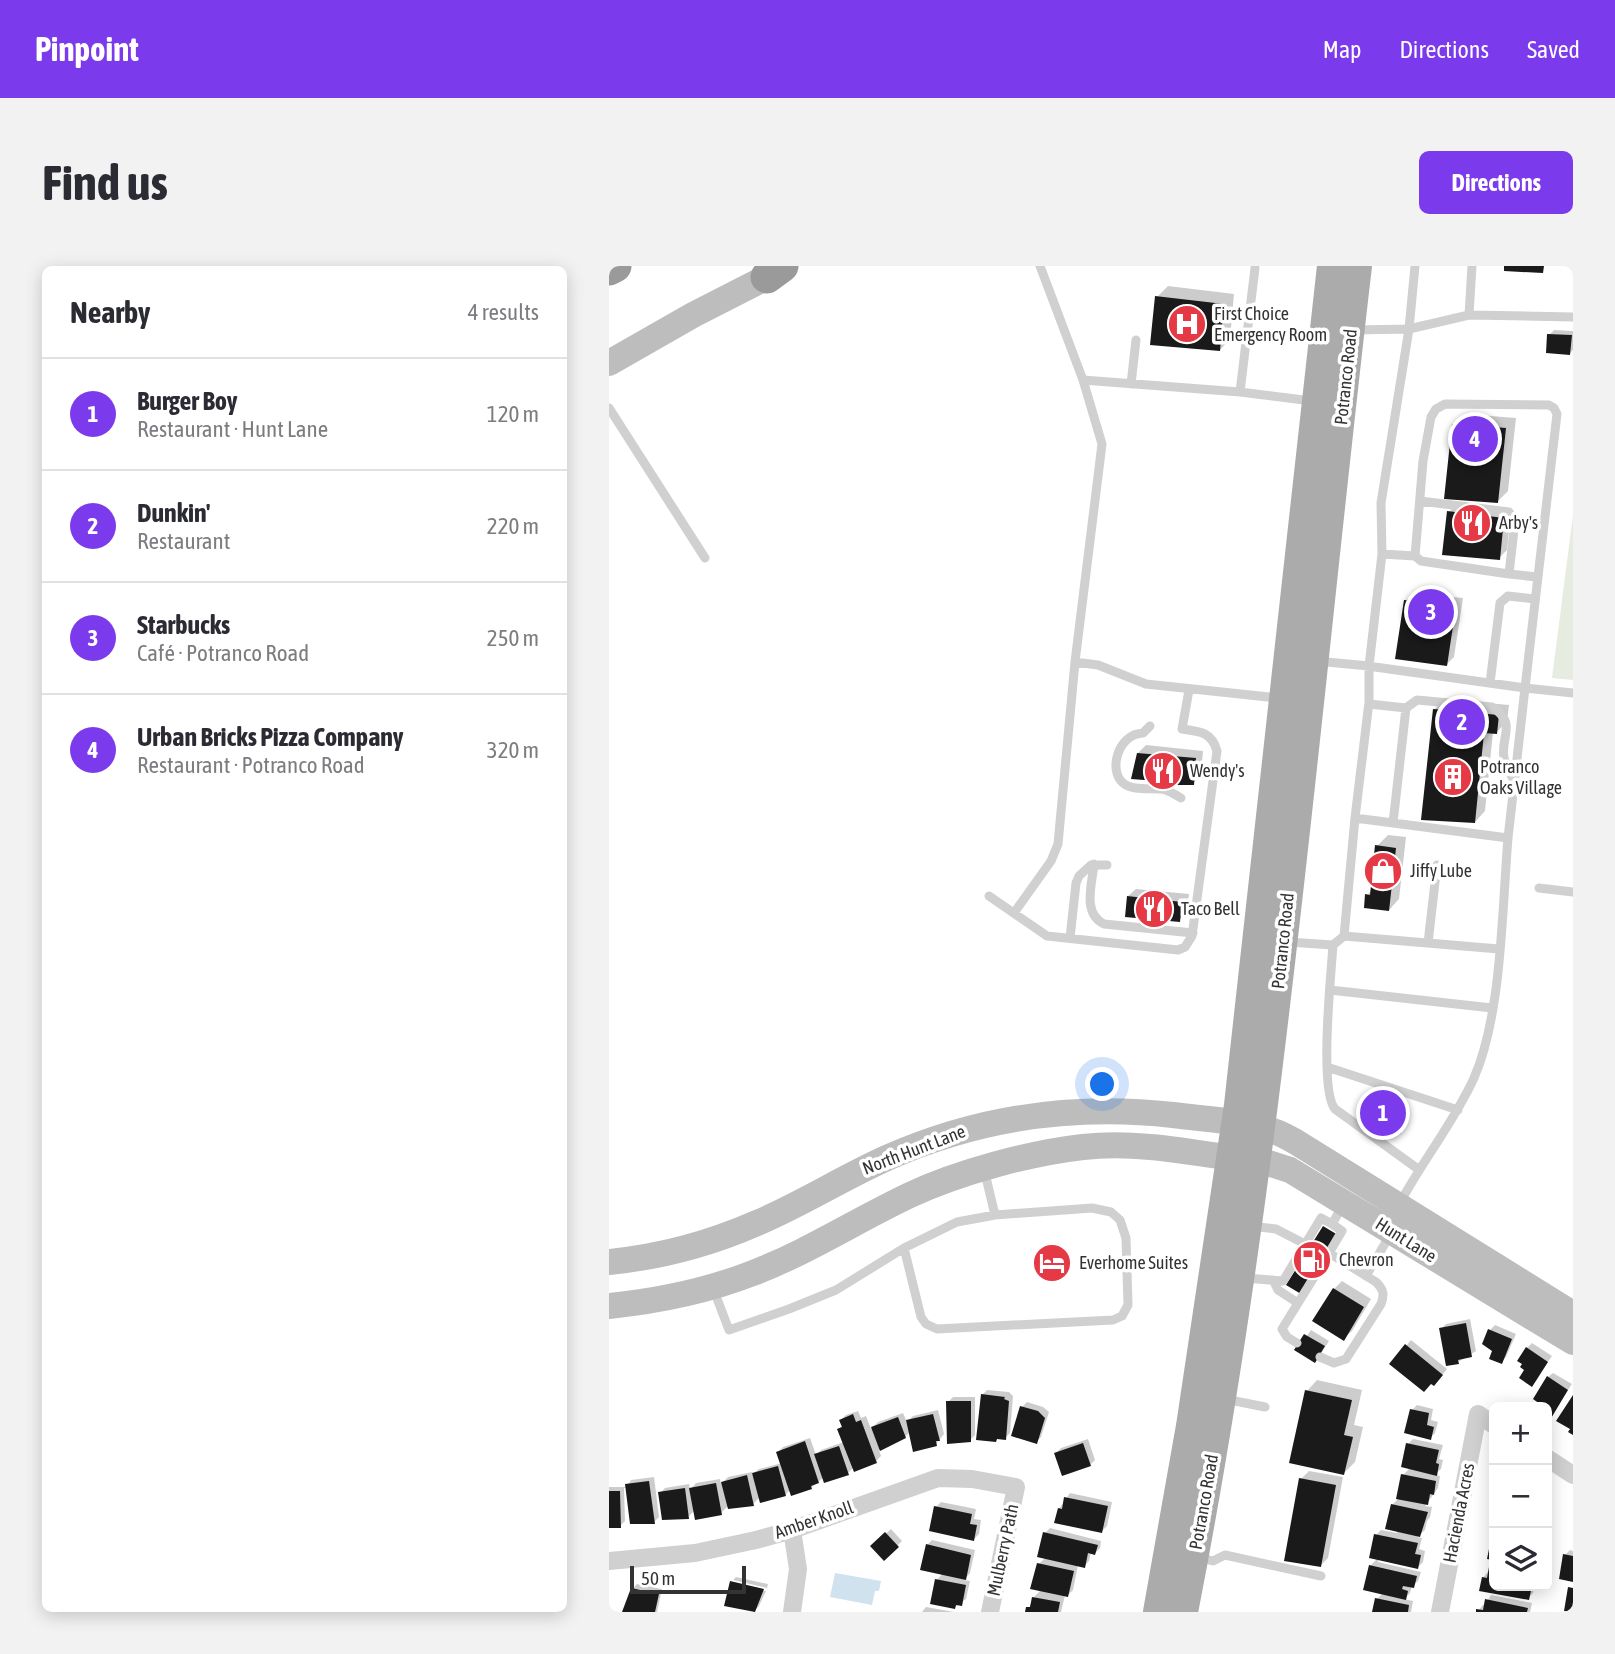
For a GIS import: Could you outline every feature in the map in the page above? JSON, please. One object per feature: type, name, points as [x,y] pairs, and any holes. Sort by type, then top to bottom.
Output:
[{"type":"highway","points":[[609,269],[615,266]]},
{"type":"main road","name":"Potranco Road","points":[[1184,1612],[1195,1557],[1209,1396],[1248,1126],[1284,699],[1331,266]]},
{"type":"main road","name":"Potranco Road","points":[[1248,1126],[1283,941],[1358,266]]},
{"type":"main road","points":[[609,363],[780,270]]},
{"type":"main road","points":[[1304,505],[1312,518],[1314,542],[1304,647],[1307,656],[1315,661]]},
{"type":"main road","points":[[1284,699],[1295,706],[1284,829],[1286,847],[1292,859]]},
{"type":"main road","name":"North Hunt Lane","points":[[609,1262],[659,1255],[701,1244],[758,1223],[888,1157],[936,1138],[981,1125],[1038,1115],[1102,1111],[1155,1113],[1248,1126]]},
{"type":"main road","name":"Hunt Lane","points":[[1248,1126],[1274,1131],[1296,1142],[1573,1314]]},
{"type":"main road","points":[[609,1306],[644,1302],[712,1286],[777,1263],[913,1194],[984,1169],[1056,1151],[1092,1146],[1158,1149],[1244,1160]]},
{"type":"main road","name":"Potranco Road","points":[[1157,1612],[1190,1426],[1209,1396],[1241,1278],[1249,1225],[1244,1160]]},
{"type":"main road","name":"Hunt Lane","points":[[1244,1160],[1290,1170],[1338,1213],[1392,1231],[1573,1342]]},
{"type":"main road","points":[[701,1244],[712,1286]]},
{"type":"main road","points":[[1429,1254],[1441,1246],[1523,1295],[1538,1292]]},
{"type":"main road","points":[[1190,1426],[1194,1470],[1182,1547],[1195,1557]]},
{"type":"main road","points":[[1164,1577],[1165,1612]]},
{"type":"street","name":"Hacienda Acres","points":[[1440,1612],[1478,1414],[1489,1422]]},
{"type":"street","points":[[1552,1461],[1573,1475]]},
{"type":"street","name":"Amber Knoll","points":[[609,1561],[695,1553],[792,1530],[938,1478],[972,1479],[1016,1487]]},
{"type":"street","name":"Mulberry Path","points":[[990,1612],[1016,1487]]},
{"type":"street","points":[[792,1530],[799,1569],[792,1612]]},
{"type":"lane","points":[[1014,913],[1051,861],[1058,844],[1075,662],[1102,444],[1083,380],[1040,266]]},
{"type":"lane","points":[[1344,936],[1382,555],[1381,503],[1409,329],[1415,266]]},
{"type":"lane","points":[[1469,315],[1472,266]]},
{"type":"lane","points":[[1240,392],[1255,268]]},
{"type":"lane","points":[[1351,330],[1409,329],[1469,315],[1571,315]]},
{"type":"lane","points":[[1131,384],[1136,340]]},
{"type":"lane","points":[[1083,380],[1240,392],[1316,401]]},
{"type":"lane","points":[[1399,1206],[1419,1169],[1458,1110],[1475,1075],[1489,1030],[1514,781],[1557,414],[1554,408],[1549,405],[1445,404],[1436,409],[1431,417],[1423,461],[1415,556]]},
{"type":"lane","points":[[609,408],[705,558]]},
{"type":"lane","points":[[1420,501],[1509,512],[1515,521],[1509,574]]},
{"type":"lane","points":[[1382,555],[1415,556],[1422,561],[1537,578]]},
{"type":"lane","points":[[1490,683],[1500,603],[1508,596],[1535,599]]},
{"type":"lane","points":[[1315,661],[1573,693]]},
{"type":"lane","points":[[1075,662],[1098,665],[1146,684],[1284,699]]},
{"type":"lane","points":[[989,897],[1047,936],[1178,950],[1190,942],[1217,751],[1215,743],[1206,733],[1182,729],[1189,690]]},
{"type":"lane","points":[[1369,704],[1406,708],[1417,700],[1492,707],[1503,714],[1507,726],[1504,757],[1514,781]]},
{"type":"lane","points":[[1393,823],[1406,708]]},
{"type":"lane","points":[[1150,726],[1143,733],[1134,733],[1124,740],[1119,751],[1118,775],[1131,787],[1168,791],[1181,798]]},
{"type":"lane","points":[[1355,818],[1508,838]]},
{"type":"lane","points":[[1094,864],[1090,909],[1096,920],[1104,924],[1193,933]]},
{"type":"lane","points":[[1070,938],[1076,883],[1084,870],[1094,864],[1107,865]]},
{"type":"lane","points":[[1428,943],[1437,865]]},
{"type":"lane","points":[[1539,888],[1573,892]]},
{"type":"lane","points":[[1283,941],[1333,945],[1344,936],[1499,949]]},
{"type":"lane","points":[[1333,945],[1327,1067],[1330,1103],[1419,1169]]},
{"type":"lane","points":[[1331,989],[1492,1008]]},
{"type":"lane","points":[[1327,1067],[1458,1110]]},
{"type":"lane","points":[[984,1169],[995,1215]]},
{"type":"lane","points":[[712,1286],[729,1330],[836,1290],[904,1248],[957,1222],[995,1215],[1092,1208],[1111,1212],[1120,1220],[1126,1238],[1128,1305],[1122,1316],[1113,1320],[937,1329],[926,1324],[922,1317],[904,1248]]},
{"type":"lane","points":[[1241,1278],[1283,1281],[1321,1218],[1338,1213],[1342,1231],[1282,1329],[1285,1335],[1297,1343]]},
{"type":"lane","points":[[1249,1225],[1276,1229],[1305,1244]]},
{"type":"lane","points":[[1366,1276],[1392,1231]]},
{"type":"lane","points":[[1320,1357],[1334,1363],[1346,1359],[1384,1295],[1381,1287],[1329,1253]]},
{"type":"lane","points":[[1273,1280],[1278,1290],[1298,1303]]},
{"type":"lane","points":[[1209,1396],[1265,1407]]},
{"type":"lane","points":[[1195,1557],[1213,1560],[1225,1555],[1321,1577]]},
{"type":"shaded area","points":[[1573,515],[1573,680],[1552,678]]},
{"type":"water","points":[[835,1573],[881,1581],[879,1591],[875,1591],[872,1605],[830,1597]]},
{"type":"building","points":[[1504,266],[1544,266],[1543,273],[1504,271]]},
{"type":"building","name":"First Choice Emergency Room","points":[[1155,296],[1224,304],[1220,351],[1150,345]]},
{"type":"building","points":[[1547,334],[1572,335],[1570,355],[1546,353]]},
{"type":"building","points":[[1452,424],[1506,428],[1498,503],[1444,499]]},
{"type":"building","points":[[1447,511],[1504,518],[1500,560],[1442,555]]},
{"type":"building","points":[[1404,600],[1456,606],[1447,666],[1395,659]]},
{"type":"building","name":"Potranco Oaks Village","points":[[1433,709],[1499,715],[1497,734],[1484,733],[1475,823],[1421,820]]},
{"type":"building","name":"Wendy's","points":[[1137,753],[1196,758],[1194,785],[1157,785],[1157,781],[1131,779]]},
{"type":"building","name":"Jiffy Lube","points":[[1375,845],[1396,848],[1389,911],[1364,908],[1365,894],[1370,895]]},
{"type":"building","name":"Taco Bell","points":[[1127,896],[1182,902],[1180,922],[1125,917]]},
{"type":"building","points":[[1368,1093],[1407,1116],[1400,1134],[1359,1109]]},
{"type":"building","name":"Chevron","points":[[1323,1226],[1338,1235],[1301,1294],[1286,1285]]},
{"type":"building","points":[[1333,1288],[1364,1307],[1344,1341],[1312,1321]]},
{"type":"building","points":[[1466,1323],[1472,1357],[1458,1360],[1459,1364],[1446,1366],[1439,1328]]},
{"type":"building","points":[[1488,1329],[1512,1339],[1502,1364],[1489,1359],[1492,1351],[1482,1344]]},
{"type":"building","points":[[1304,1334],[1325,1346],[1315,1363],[1294,1350]]},
{"type":"building","points":[[1405,1344],[1443,1375],[1434,1386],[1431,1384],[1424,1392],[1389,1364]]},
{"type":"building","points":[[1526,1347],[1548,1362],[1532,1387],[1519,1378],[1524,1370],[1520,1367],[1522,1364],[1517,1361]]},
{"type":"building","points":[[1547,1376],[1568,1390],[1552,1417],[1552,1402],[1537,1402],[1533,1399]]},
{"type":"building","points":[[1305,1390],[1352,1400],[1344,1435],[1353,1437],[1344,1475],[1289,1463]]},
{"type":"building","points":[[981,1394],[1005,1397],[1004,1399],[1009,1401],[1006,1440],[976,1440]]},
{"type":"building","points":[[1573,1395],[1573,1435],[1568,1432],[1570,1429],[1556,1421]]},
{"type":"building","points":[[946,1401],[971,1401],[971,1442],[947,1444]]},
{"type":"building","points":[[1020,1406],[1038,1411],[1045,1418],[1037,1444],[1011,1436]]},
{"type":"building","points":[[1410,1409],[1429,1413],[1427,1425],[1434,1427],[1431,1440],[1404,1433]]},
{"type":"building","points":[[853,1414],[856,1422],[861,1420],[877,1463],[854,1472],[837,1429],[842,1427],[839,1420]]},
{"type":"building","points":[[933,1414],[940,1441],[936,1441],[937,1446],[913,1452],[906,1420]]},
{"type":"building","points":[[898,1417],[906,1438],[880,1451],[871,1427]]},
{"type":"building","points":[[805,1441],[819,1483],[811,1486],[812,1489],[791,1496],[776,1452]]},
{"type":"building","points":[[1083,1443],[1091,1466],[1062,1476],[1054,1453]]},
{"type":"building","points":[[1406,1443],[1439,1450],[1437,1476],[1401,1467]]},
{"type":"building","points":[[839,1446],[849,1475],[824,1483],[814,1454]]},
{"type":"building","points":[[778,1466],[786,1496],[760,1503],[752,1473]]},
{"type":"building","points":[[1401,1474],[1436,1481],[1434,1495],[1430,1494],[1428,1505],[1396,1499]]},
{"type":"building","points":[[747,1475],[754,1506],[728,1509],[721,1482]]},
{"type":"building","points":[[1299,1478],[1336,1485],[1321,1567],[1284,1561]]},
{"type":"building","points":[[649,1481],[655,1524],[630,1524],[625,1484]]},
{"type":"building","points":[[716,1483],[722,1515],[695,1520],[689,1488]]},
{"type":"building","points":[[685,1488],[689,1519],[662,1520],[658,1492]]},
{"type":"building","points":[[609,1491],[620,1491],[621,1528],[609,1528]]},
{"type":"building","points":[[1064,1497],[1108,1506],[1102,1533],[1054,1523],[1058,1508],[1062,1509]]},
{"type":"building","points":[[1391,1504],[1428,1512],[1420,1537],[1385,1529]]},
{"type":"building","points":[[934,1506],[972,1514],[970,1524],[977,1525],[974,1541],[929,1531]]},
{"type":"building","points":[[885,1532],[899,1547],[884,1561],[870,1546]]},
{"type":"building","points":[[1043,1532],[1098,1545],[1095,1555],[1088,1553],[1085,1568],[1037,1557]]},
{"type":"building","points":[[1374,1534],[1418,1543],[1415,1554],[1421,1555],[1418,1569],[1369,1558]]},
{"type":"building","points":[[926,1544],[971,1555],[966,1580],[920,1570]]},
{"type":"building","points":[[1563,1554],[1573,1556],[1573,1582],[1559,1579]]},
{"type":"building","points":[[1037,1563],[1074,1571],[1068,1597],[1030,1589]]},
{"type":"building","points":[[1369,1565],[1417,1576],[1414,1588],[1403,1586],[1402,1589],[1408,1591],[1406,1600],[1363,1590]]},
{"type":"building","points":[[1489,1567],[1489,1591],[1531,1591],[1529,1600],[1479,1591],[1482,1577],[1487,1578]]},
{"type":"building","points":[[935,1579],[966,1585],[962,1606],[956,1605],[955,1609],[930,1604]]},
{"type":"building","points":[[730,1581],[764,1589],[755,1612],[724,1606]]},
{"type":"building","points":[[1568,1587],[1573,1588],[1573,1612],[1564,1611]]},
{"type":"building","points":[[631,1588],[659,1594],[655,1612],[622,1612]]},
{"type":"building","points":[[1032,1597],[1060,1602],[1058,1612],[1025,1612],[1026,1607],[1030,1607]]},
{"type":"building","points":[[1375,1598],[1409,1605],[1408,1612],[1372,1612]]},
{"type":"building","points":[[1485,1599],[1528,1608],[1527,1612],[1476,1612],[1476,1609],[1483,1610]]},
{"type":"place","name":"First Choice Emergency Room","points":[[1187,324]]},
{"type":"place","name":"Urban Bricks Pizza Company","points":[[1475,439]]},
{"type":"place","name":"Arby's","points":[[1472,523]]},
{"type":"place","name":"Starbucks","points":[[1431,612]]},
{"type":"place","name":"Dunkin'","points":[[1462,722]]},
{"type":"place","name":"Wendy's","points":[[1163,771]]},
{"type":"place","name":"Potranco Oaks Village","points":[[1453,777]]},
{"type":"place","name":"Jiffy Lube","points":[[1383,871]]},
{"type":"place","name":"Taco Bell","points":[[1154,909]]},
{"type":"place","name":"Burger Boy","points":[[1383,1113]]},
{"type":"place","name":"Chevron","points":[[1312,1260]]},
{"type":"place","name":"Everhome Suites","points":[[1052,1263]]}]
